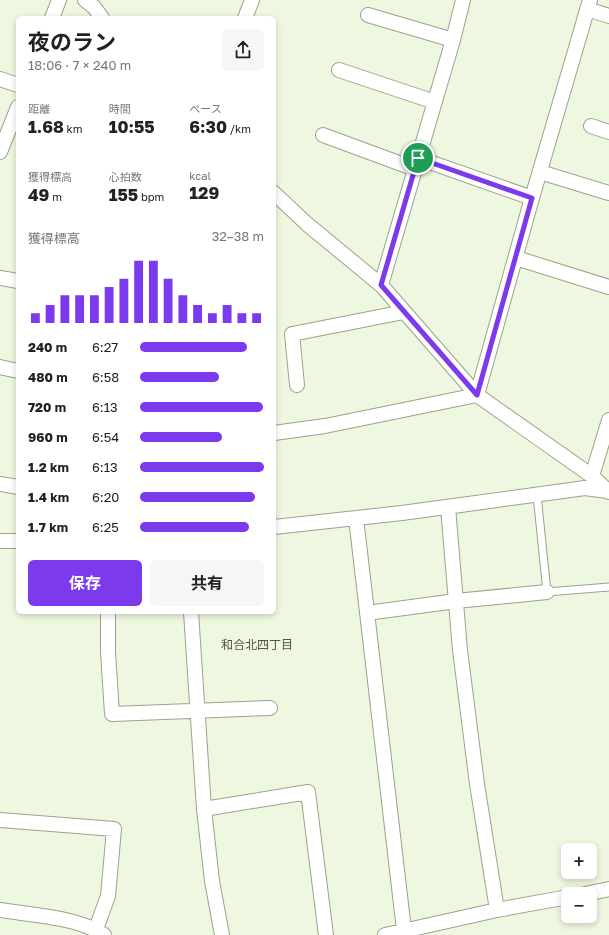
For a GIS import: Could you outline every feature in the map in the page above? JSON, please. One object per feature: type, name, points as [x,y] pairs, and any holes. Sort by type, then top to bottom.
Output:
[{"type":"street","points":[[53,16],[59,0]]},
{"type":"street","points":[[246,16],[252,0]]},
{"type":"street","points":[[381,285],[453,40],[463,0]]},
{"type":"street","points":[[477,395],[588,5],[609,16]]},
{"type":"street","points":[[368,15],[453,40]]},
{"type":"street","points":[[339,70],[435,102]]},
{"type":"street","points":[[0,79],[16,84]]},
{"type":"street","points":[[0,152],[16,112]]},
{"type":"street","points":[[591,126],[609,132]]},
{"type":"street","points":[[323,135],[532,198]]},
{"type":"street","points":[[540,172],[609,193]]},
{"type":"street","points":[[276,195],[308,224],[381,285],[477,395],[592,476],[608,491]]},
{"type":"street","points":[[516,258],[609,287]]},
{"type":"street","points":[[0,278],[16,281]]},
{"type":"street","points":[[297,385],[292,334],[404,312]]},
{"type":"street","points":[[0,367],[16,371]]},
{"type":"street","points":[[276,434],[325,426],[477,395]]},
{"type":"street","points":[[592,476],[609,420]]},
{"type":"street","points":[[0,484],[16,487]]},
{"type":"street","points":[[276,527],[448,507],[585,488],[608,491]]},
{"type":"street","points":[[448,507],[461,658],[477,784],[497,910]]},
{"type":"street","points":[[356,518],[404,930]]},
{"type":"street","points":[[0,541],[16,541]]},
{"type":"street","points":[[367,613],[456,601],[547,592]]},
{"type":"street","points":[[108,614],[108,652],[112,714],[270,708]]},
{"type":"street","points":[[191,614],[204,809],[212,881],[222,935]]},
{"type":"street","points":[[204,809],[308,792],[326,935]]},
{"type":"street","points":[[0,820],[114,829],[108,896],[100,932],[62,919],[0,910]]},
{"type":"street","points":[[597,892],[609,890]]},
{"type":"street","points":[[385,935],[497,910],[561,898]]},
{"type":"lane","points":[[537,495],[547,592],[609,587]]},
{"type":"district","name":"和合北四丁目","points":[[257,645]]},
{"type":"route","points":[[418,158],[532,198],[477,395],[381,285],[418,158]]}]
